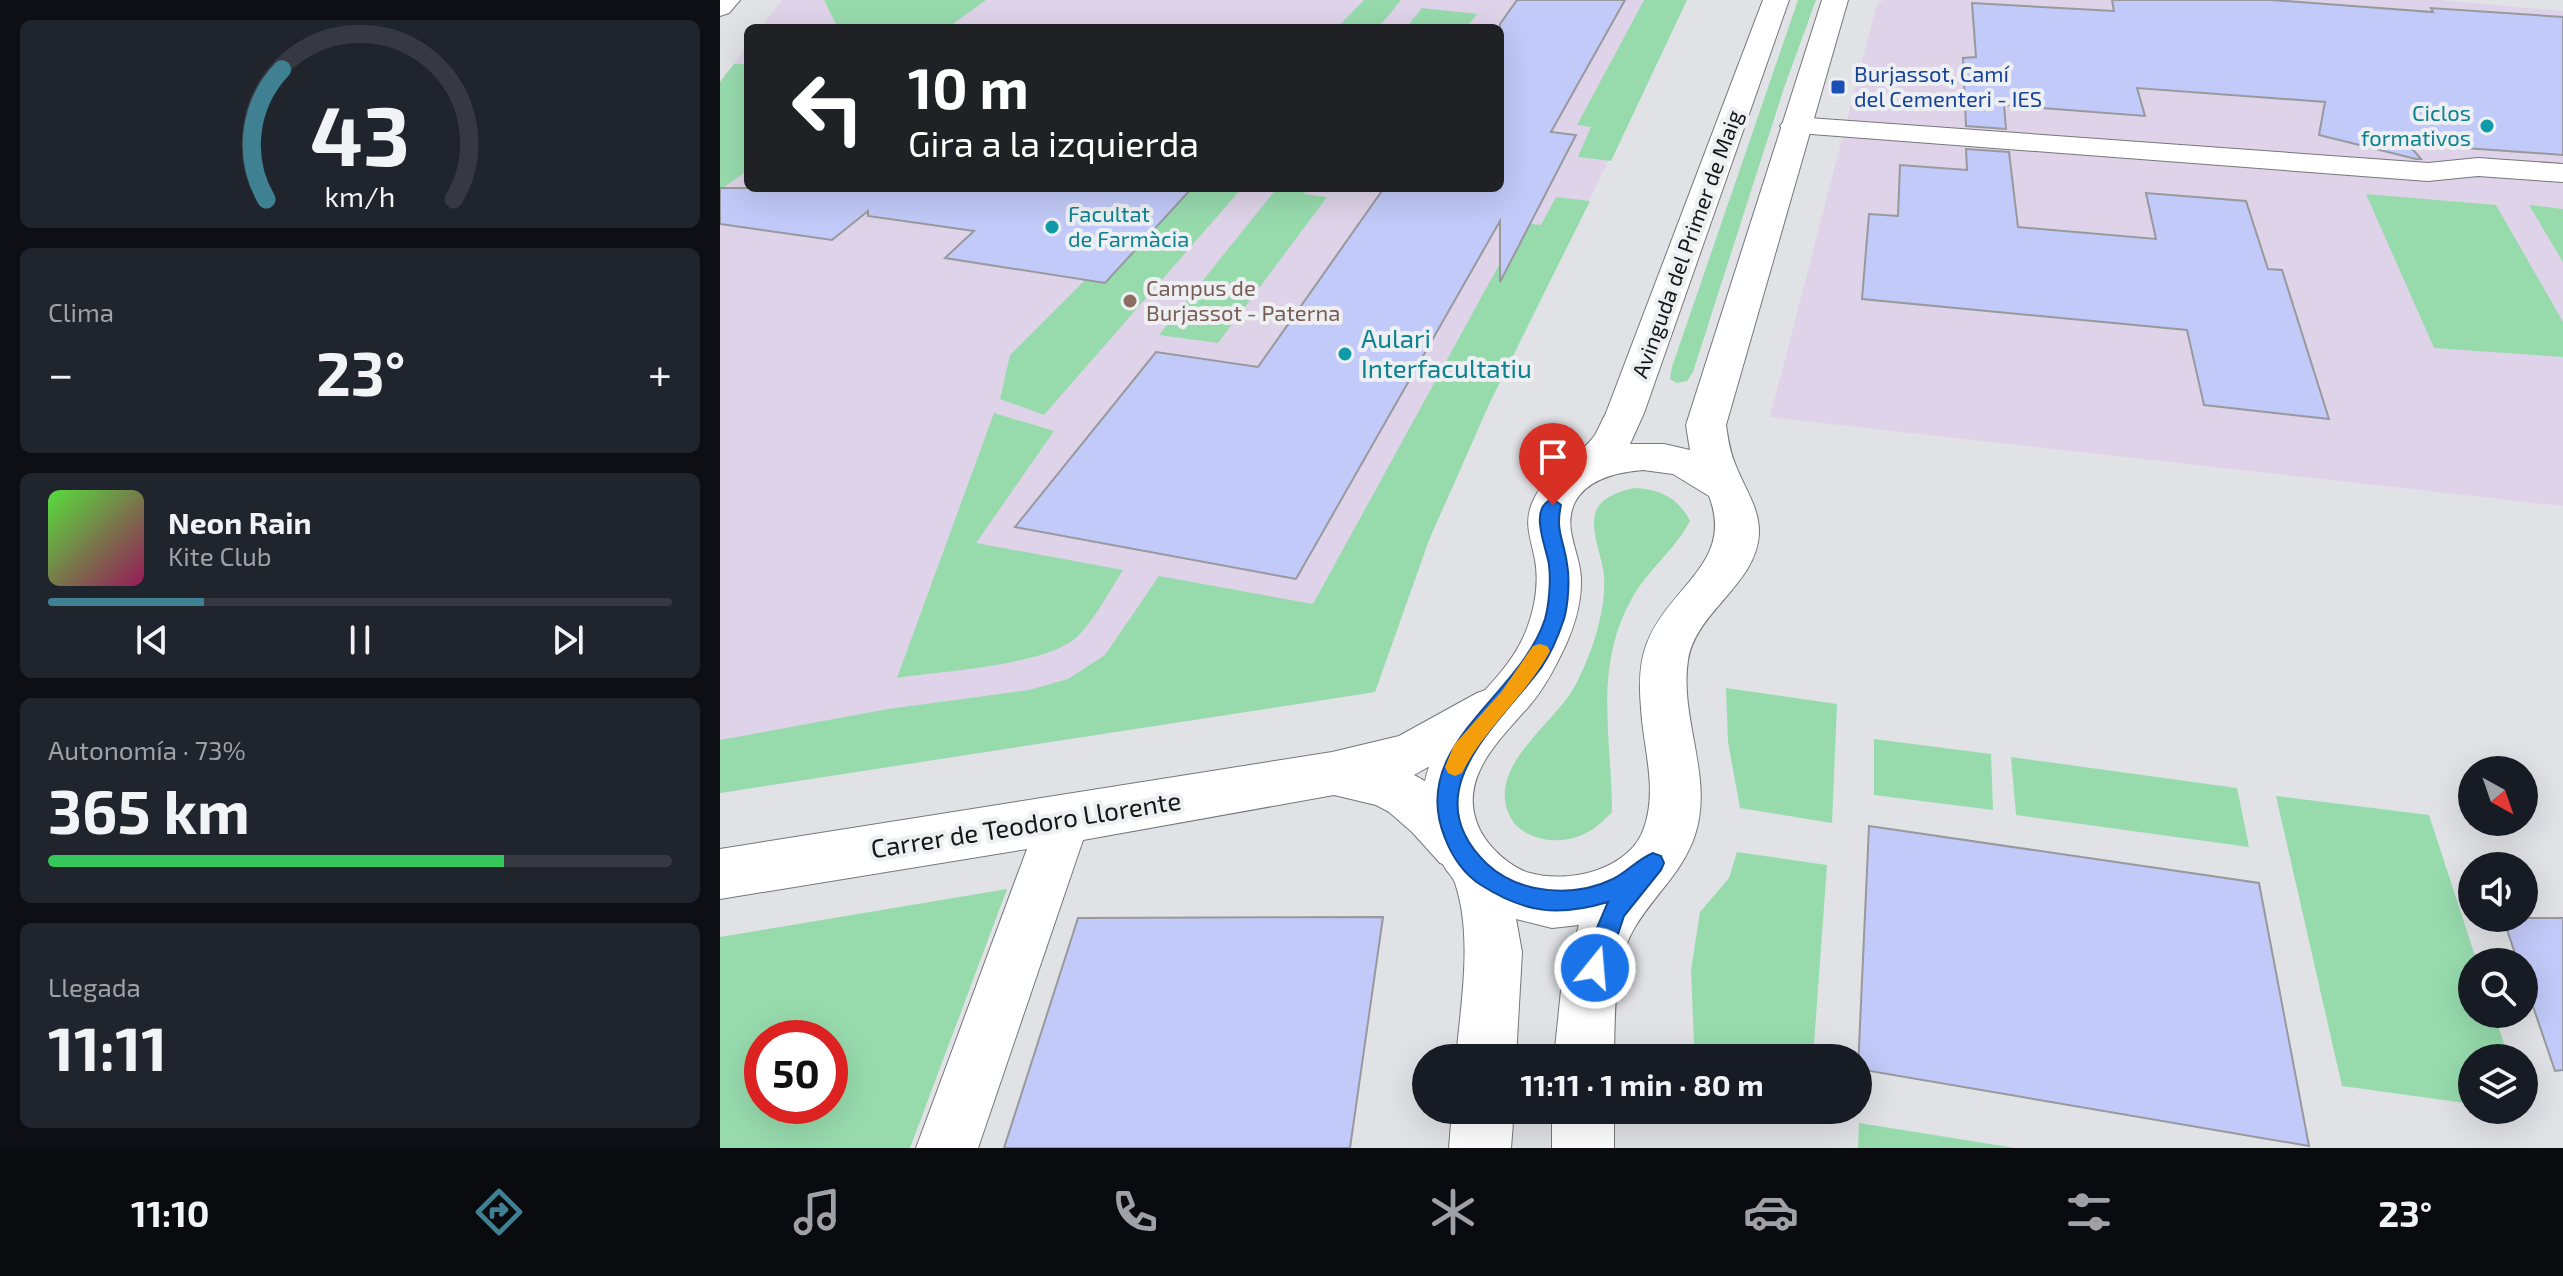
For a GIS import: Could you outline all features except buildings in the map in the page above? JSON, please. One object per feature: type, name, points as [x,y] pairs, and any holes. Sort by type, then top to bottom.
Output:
[{"type":"main road","points":[[720,8],[727,0]]},
{"type":"main road","name":"Avinguda del Primer de Maig","points":[[1509,697],[1536,660],[1555,617],[1559,566],[1548,524],[1553,505],[1563,488],[1611,442],[1625,413],[1776,0]]},
{"type":"main road","points":[[1584,1044],[1596,958],[1615,910],[1671,835],[1678,799],[1661,699],[1665,657],[1675,629],[1737,544],[1738,516],[1712,456],[1706,425],[1835,0]]},
{"type":"main road","points":[[1795,126],[2428,172],[2478,167],[2563,173]]},
{"type":"main road","points":[[1578,475],[1605,462],[1631,456],[1661,457],[1685,463],[1708,474],[1727,489]]},
{"type":"main road","points":[[1487,1044],[1494,952],[1470,859],[1447,817],[1449,784],[1461,751],[1509,697]]},
{"type":"main road","name":"Carrer de Teodoro Llorente","points":[[720,874],[1332,774],[1410,755],[1480,717],[1509,697]]},
{"type":"main road","name":"Carrer de Teodoro Llorente","points":[[1332,774],[1373,781],[1407,794],[1470,859],[1514,893],[1553,902],[1589,897],[1620,888],[1653,863]]},
{"type":"main road","points":[[947,1148],[1064,820]]},
{"type":"main road","points":[[1480,1148],[1482,1124]]},
{"type":"main road","points":[[1583,1124],[1583,1148]]},
{"type":"shaded area","name":"Campus de Burjassot - Paterna","points":[[782,0],[1687,0],[1491,400],[1429,540],[1375,692],[720,793],[720,82],[744,50],[744,192],[1504,192],[1504,24],[764,24]]},
{"type":"shaded area","points":[[1884,0],[2439,0],[2563,11],[2563,506],[1770,417],[1877,4]]},
{"type":"green space","points":[[824,0],[986,0],[953,24],[836,24]]},
{"type":"green space","points":[[1364,0],[1401,0],[1381,24],[1341,24]]},
{"type":"green space","points":[[1644,0],[1687,0],[1611,161],[1578,157],[1591,127],[1577,125]]},
{"type":"green space","points":[[1798,0],[1816,0],[1784,88],[1693,372],[1687,381],[1677,383],[1670,379],[1672,367]]},
{"type":"green space","points":[[1422,8],[1477,14],[1469,24],[1409,24]]},
{"type":"green space","points":[[734,64],[744,64],[744,173],[720,190],[720,82]]},
{"type":"green space","points":[[1188,192],[1239,192],[1044,415],[1000,399],[1010,355],[1085,280],[1105,283]]},
{"type":"green space","points":[[1274,192],[1305,192],[1304,194],[1327,197],[1218,343],[1159,335]]},
{"type":"green space","points":[[2366,194],[2496,205],[2563,322],[2563,357],[2434,348]]},
{"type":"green space","points":[[1556,197],[1590,201],[1491,400],[1429,540],[1375,692],[720,793],[720,740],[888,709],[1029,690],[1068,679],[1105,655],[1159,576],[1313,604],[1522,223],[1541,225]]},
{"type":"green space","points":[[2529,205],[2563,209],[2563,262]]},
{"type":"green space","points":[[994,413],[1054,431],[976,543],[1123,570],[1090,622],[1077,637],[1062,647],[1018,661],[897,678]]},
{"type":"green space","points":[[1634,488],[1652,490],[1674,500],[1690,521],[1631,600],[1612,652],[1607,704],[1612,812],[1582,835],[1554,840],[1540,838],[1526,833],[1512,820],[1505,801],[1506,783],[1524,749],[1565,701],[1586,663],[1602,611],[1604,587],[1595,516],[1600,504],[1608,497]]},
{"type":"green space","points":[[1726,688],[1837,704],[1832,823],[1740,808],[1728,742]]},
{"type":"green space","points":[[1874,739],[1991,754],[1993,810],[1874,795]]},
{"type":"green space","points":[[2011,757],[2237,788],[2249,847],[2016,815]]},
{"type":"green space","points":[[2276,796],[2429,815],[2458,904],[2458,932],[2467,932],[2472,948],[2458,948],[2458,1028],[2499,1028],[2504,1044],[2458,1044],[2458,1102],[2342,1086]]},
{"type":"green space","points":[[1737,852],[1827,865],[1814,1044],[1694,1044],[1691,970],[1700,912],[1729,878]]},
{"type":"green space","points":[[1007,889],[910,1148],[720,1148],[720,937]]},
{"type":"green space","points":[[1859,1124],[1865,1124],[2015,1148],[1858,1148]]},
{"type":"slow traffic","points":[[1455,767],[1461,751],[1509,697],[1540,651]]},
{"type":"place","name":"Burjassot, Camí del Cementeri - IES","points":[[1838,87]]},
{"type":"place","name":"Ciclos formativos","points":[[2487,126]]},
{"type":"place","name":"Facultat de Farmàcia","points":[[1052,227]]},
{"type":"place","name":"Campus de Burjassot - Paterna","points":[[1130,301]]},
{"type":"place","name":"Aulari Interfacultatiu","points":[[1345,354]]},
{"type":"route","points":[[1553,505],[1548,524],[1559,566],[1555,617],[1536,660],[1509,697],[1461,751],[1449,784],[1447,817],[1459,846],[1480,872],[1514,893],[1553,902],[1589,897],[1620,888],[1653,863],[1615,910],[1595,968]]}]
